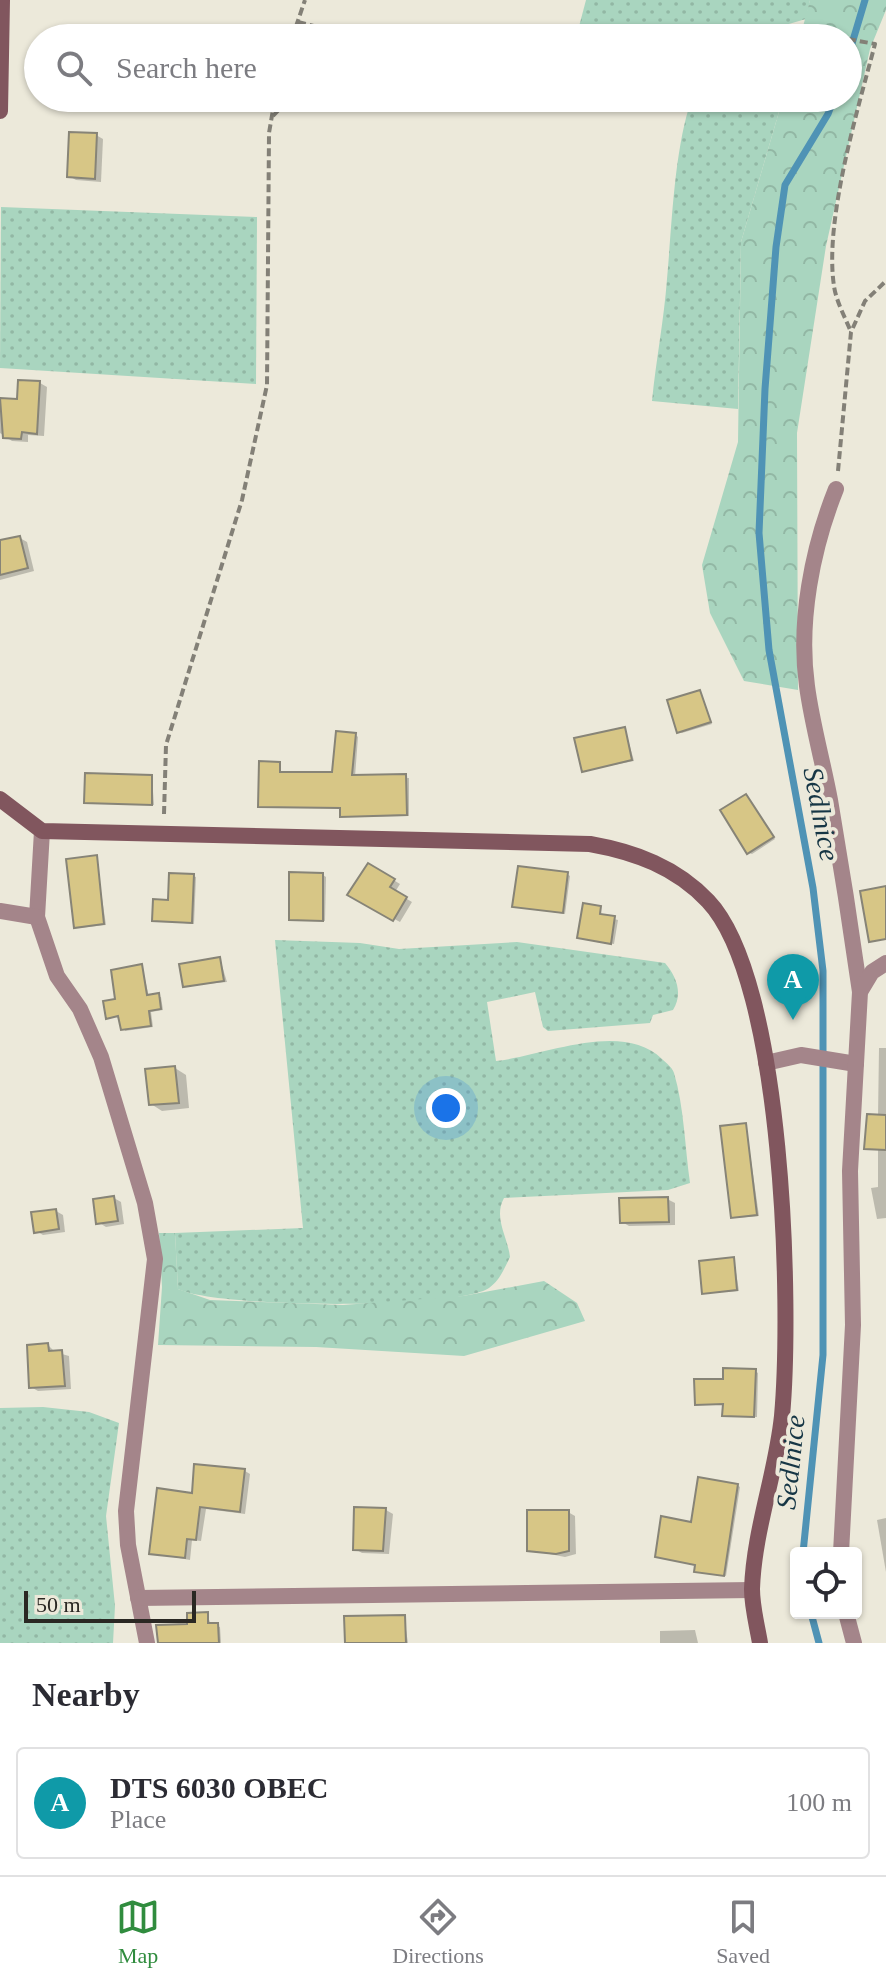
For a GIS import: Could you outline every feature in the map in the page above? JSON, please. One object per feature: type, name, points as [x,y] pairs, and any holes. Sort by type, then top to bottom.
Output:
[{"type":"street","points":[[0,111],[2,0]]},
{"type":"street","points":[[836,489],[822,525],[806,625],[807,687],[827,785],[860,992],[849,1062],[853,1325],[841,1547]]},
{"type":"street","points":[[0,799],[42,831],[590,844],[649,858],[691,886],[725,923],[744,967],[766,1063],[782,1205],[784,1376],[777,1450],[759,1534],[752,1590],[760,1643]]},
{"type":"street","points":[[42,831],[37,917],[57,976],[80,1009],[101,1057],[152,1235],[155,1281],[127,1478],[128,1545],[147,1643]]},
{"type":"street","points":[[0,911],[37,917]]},
{"type":"street","points":[[860,992],[872,972],[886,963]]},
{"type":"street","points":[[766,1063],[801,1055],[849,1062]]},
{"type":"street","points":[[138,1598],[752,1590]]},
{"type":"street","points":[[848,1619],[854,1643]]},
{"type":"path","points":[[305,0],[298,22],[306,24]]},
{"type":"path","points":[[862,40],[873,42],[862,88]]},
{"type":"path","points":[[164,833],[166,745],[242,500],[267,385],[272,112]]},
{"type":"path","points":[[271,117],[276,112]]},
{"type":"path","points":[[851,332],[834,287],[833,238],[856,112]]},
{"type":"path","points":[[836,489],[851,332],[865,301],[886,281]]},
{"type":"green space","points":[[586,0],[810,0],[806,19],[789,24],[580,24]]},
{"type":"green space","points":[[810,0],[886,0],[886,10],[870,49],[862,85],[862,24],[804,24]]},
{"type":"green space","points":[[688,112],[779,112],[741,242],[738,409],[652,401],[666,294],[677,163]]},
{"type":"green space","points":[[779,112],[856,112],[826,246],[797,433],[798,690],[744,681],[710,613],[702,565],[738,442],[741,242]]},
{"type":"green space","points":[[1,207],[257,217],[256,384],[0,368]]},
{"type":"green space","points":[[275,940],[360,943],[399,949],[517,942],[665,963],[673,974],[678,998],[673,1010],[653,1015],[650,1023],[548,1031],[543,1027],[535,992],[487,1002],[496,1061],[605,1041],[626,1042],[645,1048],[662,1059],[673,1071],[677,1086],[690,1183],[668,1190],[504,1198],[500,1213],[510,1257],[493,1285],[468,1295],[386,1303],[284,1303],[238,1300],[178,1289],[175,1233],[303,1228]]},
{"type":"green space","points":[[159,1233],[175,1233],[178,1289],[210,1300],[343,1305],[463,1296],[544,1281],[577,1303],[585,1321],[464,1356],[316,1347],[158,1345],[162,1287]]},
{"type":"green space","points":[[43,1407],[89,1412],[119,1423],[106,1516],[115,1606],[113,1643],[0,1643],[0,1408]]},
{"type":"building","points":[[69,132],[97,133],[95,179],[67,177]]},
{"type":"building","points":[[18,380],[40,381],[37,434],[22,432],[21,439],[3,438],[0,398],[17,399]]},
{"type":"building","points":[[20,536],[28,568],[0,575],[0,540]]},
{"type":"building","points":[[700,690],[711,722],[677,733],[667,700]]},
{"type":"building","points":[[625,727],[632,760],[582,772],[574,738]]},
{"type":"building","points":[[336,731],[356,733],[352,775],[406,774],[407,815],[340,817],[340,808],[258,807],[259,761],[280,762],[280,772],[332,772]]},
{"type":"building","points":[[85,773],[152,775],[152,805],[84,803]]},
{"type":"building","points":[[746,794],[774,837],[747,854],[720,810]]},
{"type":"building","points":[[97,855],[104,924],[74,928],[66,859]]},
{"type":"building","points":[[368,863],[395,879],[390,887],[407,897],[393,921],[347,895]]},
{"type":"building","points":[[518,866],[568,872],[563,913],[512,907]]},
{"type":"building","points":[[289,872],[323,873],[323,921],[289,920]]},
{"type":"building","points":[[169,873],[194,874],[192,923],[152,921],[153,899],[168,900]]},
{"type":"building","points":[[886,886],[886,939],[869,942],[860,891]]},
{"type":"building","points":[[583,903],[601,906],[600,914],[615,916],[611,944],[577,938]]},
{"type":"building","points":[[220,957],[224,981],[183,987],[179,964]]},
{"type":"building","points":[[142,964],[147,995],[159,993],[161,1009],[149,1011],[151,1026],[121,1030],[118,1016],[106,1019],[103,1001],[115,999],[111,970]]},
{"type":"building","points":[[175,1066],[179,1103],[149,1105],[145,1069]]},
{"type":"building","points":[[867,1114],[886,1115],[886,1150],[864,1149]]},
{"type":"building","points":[[746,1123],[757,1215],[731,1218],[720,1126]]},
{"type":"building","points":[[114,1196],[118,1221],[96,1224],[93,1199]]},
{"type":"building","points":[[668,1197],[669,1222],[620,1223],[619,1198]]},
{"type":"building","points":[[56,1209],[59,1229],[34,1233],[31,1212]]},
{"type":"building","points":[[734,1257],[737,1290],[702,1294],[699,1261]]},
{"type":"building","points":[[48,1343],[49,1351],[62,1350],[65,1386],[29,1388],[27,1345]]},
{"type":"building","points":[[723,1368],[756,1369],[754,1417],[722,1416],[723,1404],[695,1405],[694,1379],[723,1379]]},
{"type":"building","points":[[194,1464],[245,1469],[240,1512],[200,1507],[196,1540],[187,1539],[185,1558],[149,1554],[157,1488],[192,1493]]},
{"type":"building","points":[[698,1477],[738,1484],[724,1576],[694,1572],[695,1565],[655,1557],[661,1516],[691,1522]]},
{"type":"building","points":[[354,1507],[386,1508],[383,1551],[353,1550]]},
{"type":"building","points":[[527,1510],[569,1510],[569,1551],[556,1554],[527,1551]]},
{"type":"building","points":[[208,1612],[208,1623],[218,1623],[219,1643],[158,1643],[156,1625],[187,1624],[187,1613]]},
{"type":"building","points":[[405,1615],[406,1643],[345,1643],[344,1616]]},
{"type":"waterway","name":"Sedlnice","points":[[858,24],[865,0]]},
{"type":"waterway","name":"Sedlnice","points":[[804,1547],[823,1355],[823,971],[813,888],[769,650],[759,533],[765,389],[776,247],[785,185],[829,112]]},
{"type":"waterway","name":"Sedlnice","points":[[813,1619],[819,1643]]},
{"type":"place","name":"DTS 6030 OBEC","points":[[793,1020]]}]
